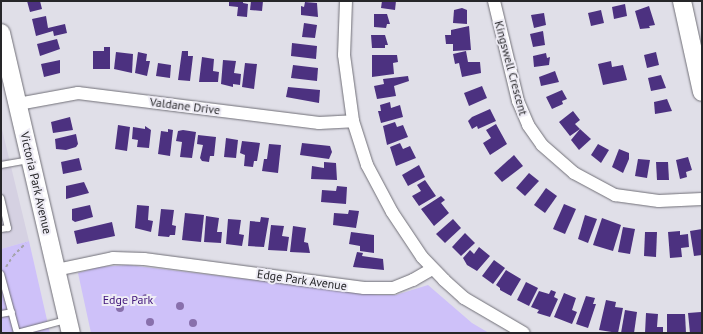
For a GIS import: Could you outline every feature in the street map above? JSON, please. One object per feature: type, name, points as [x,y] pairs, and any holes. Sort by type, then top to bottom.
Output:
[{"type":"main road","points":[[682,1],[698,53],[702,92]]},
{"type":"main road","name":"Victoria Park Avenue","points":[[1,33],[6,76],[18,104],[70,326]]},
{"type":"street","points":[[346,1],[344,55],[353,122],[367,166],[392,212],[432,269],[464,298],[524,333]]},
{"type":"street","name":"Kingswell Crescent","points":[[494,1],[518,101],[528,125],[542,145],[574,173],[615,195],[659,201],[702,199]]},
{"type":"street","name":"Valdane Drive","points":[[18,104],[78,93],[319,123],[353,122]]},
{"type":"street","name":"Edge Park Avenue","points":[[56,270],[113,258],[144,259],[364,288],[393,288],[413,280],[432,269]]},
{"type":"lane","points":[[1,165],[31,159]]},
{"type":"lane","points":[[1,198],[8,228],[1,229]]},
{"type":"lane","points":[[2,274],[17,333],[70,326]]},
{"type":"lane","points":[[1,314],[12,312]]},
{"type":"path","points":[[2,274],[13,256],[26,243]]},
{"type":"shaded area","points":[[1,125],[29,241],[1,249]]},
{"type":"green space","points":[[29,241],[50,333],[1,333],[1,249]]},
{"type":"green space","name":"Edge Park","points":[[128,265],[378,295],[396,295],[428,285],[472,323],[489,333],[91,333],[78,273],[99,267]]},
{"type":"building","points":[[27,1],[40,1],[42,9],[30,12]]},
{"type":"building","points":[[229,1],[243,1],[243,3],[248,4],[247,17],[237,16],[238,7],[229,6]]},
{"type":"building","points":[[251,1],[263,1],[262,11],[250,10]]},
{"type":"building","points":[[382,1],[396,1],[395,10],[381,8]]},
{"type":"building","points":[[305,2],[317,3],[318,17],[301,15],[301,6],[304,7]]},
{"type":"building","points":[[625,4],[627,16],[614,19],[612,7]]},
{"type":"building","points":[[649,6],[655,25],[649,26],[650,28],[640,29],[635,11]]},
{"type":"building","points":[[462,8],[467,10],[467,24],[453,23],[454,10]]},
{"type":"building","points":[[601,10],[604,23],[591,26],[588,13]]},
{"type":"building","points":[[544,13],[546,25],[534,28],[531,15]]},
{"type":"building","points":[[374,14],[387,14],[390,24],[387,24],[386,28],[374,27]]},
{"type":"building","points":[[46,16],[48,28],[65,24],[67,33],[54,36],[53,31],[36,36],[32,19]]},
{"type":"building","points":[[304,23],[317,25],[315,38],[302,37]]},
{"type":"building","points":[[469,26],[471,50],[453,51],[453,44],[446,44],[445,35],[451,35],[451,30]]},
{"type":"building","points":[[543,31],[545,45],[533,47],[530,34]]},
{"type":"building","points":[[371,35],[385,35],[388,45],[385,45],[385,48],[372,48]]},
{"type":"building","points":[[57,39],[60,49],[40,56],[37,44]]},
{"type":"building","points":[[292,43],[317,46],[316,59],[291,56]]},
{"type":"building","points":[[104,47],[110,47],[110,69],[93,69],[93,51],[104,51]]},
{"type":"building","points":[[182,51],[188,51],[188,56],[193,56],[190,81],[178,80]]},
{"type":"building","points":[[466,51],[468,62],[480,62],[481,73],[462,77],[459,63],[455,64],[453,54]]},
{"type":"building","points":[[116,52],[133,54],[132,73],[114,69]]},
{"type":"building","points":[[138,52],[147,54],[146,61],[150,61],[147,76],[135,73]]},
{"type":"building","points":[[656,52],[659,65],[647,68],[644,55]]},
{"type":"building","points":[[546,53],[547,58],[550,57],[549,65],[534,67],[533,56]]},
{"type":"building","points":[[372,55],[397,55],[398,62],[393,63],[394,74],[372,77]]},
{"type":"building","points":[[202,57],[214,59],[213,71],[219,72],[218,82],[199,82]]},
{"type":"building","points":[[60,60],[60,73],[44,77],[41,64]]},
{"type":"building","points":[[223,60],[236,61],[234,73],[241,74],[240,85],[233,84],[233,87],[221,84]]},
{"type":"building","points":[[611,61],[612,67],[623,65],[627,80],[603,85],[598,64]]},
{"type":"building","points":[[158,63],[171,65],[170,78],[156,76]]},
{"type":"building","points":[[245,63],[257,64],[254,89],[242,87]]},
{"type":"building","points":[[293,65],[318,68],[317,81],[291,78]]},
{"type":"building","points":[[555,71],[559,82],[541,86],[539,77]]},
{"type":"building","points":[[661,75],[666,88],[651,91],[648,78]]},
{"type":"building","points":[[408,76],[409,81],[394,86],[396,96],[377,99],[374,86],[384,84],[383,79]]},
{"type":"building","points":[[482,86],[487,98],[469,106],[464,93]]},
{"type":"building","points":[[288,87],[320,90],[319,103],[286,97]]},
{"type":"building","points":[[562,90],[567,99],[562,101],[563,104],[552,109],[546,97]]},
{"type":"building","points":[[667,99],[672,111],[655,114],[654,102]]},
{"type":"building","points":[[390,102],[391,108],[400,105],[403,117],[381,123],[378,111],[381,111],[380,105]]},
{"type":"building","points":[[490,109],[496,121],[478,129],[477,126],[472,129],[468,121],[472,117]]},
{"type":"building","points":[[573,111],[580,120],[575,124],[580,129],[570,136],[559,122]]},
{"type":"building","points":[[70,117],[73,130],[53,133],[51,122]]},
{"type":"building","points":[[395,122],[397,127],[403,125],[408,137],[387,145],[383,126]]},
{"type":"building","points":[[496,124],[507,144],[490,155],[483,143],[491,138],[486,130]]},
{"type":"building","points":[[118,125],[130,127],[127,151],[115,149]]},
{"type":"building","points":[[145,126],[151,130],[149,148],[137,147],[138,140],[132,139],[133,127],[145,129]]},
{"type":"building","points":[[168,129],[173,130],[170,156],[158,154],[161,131],[168,132]]},
{"type":"building","points":[[580,129],[591,139],[579,150],[571,140]]},
{"type":"building","points":[[183,130],[196,132],[192,158],[180,157],[182,142],[176,141],[178,131]]},
{"type":"building","points":[[76,134],[78,144],[76,147],[66,150],[56,149],[55,139]]},
{"type":"building","points":[[198,135],[216,137],[214,156],[210,156],[209,162],[202,161],[200,158],[203,145],[197,144]]},
{"type":"building","points":[[226,138],[238,140],[236,158],[224,157]]},
{"type":"building","points":[[242,141],[260,143],[257,161],[254,161],[253,167],[244,166],[245,155],[240,153]]},
{"type":"building","points":[[302,143],[330,146],[332,152],[329,159],[300,155]]},
{"type":"building","points":[[400,143],[403,149],[410,146],[416,158],[396,166],[390,147]]},
{"type":"building","points":[[269,144],[281,145],[278,173],[262,171],[264,159],[267,159]]},
{"type":"building","points":[[598,144],[609,150],[601,163],[591,155]]},
{"type":"building","points":[[619,149],[629,153],[629,159],[623,173],[612,167]]},
{"type":"building","points":[[514,155],[523,166],[502,182],[494,173]]},
{"type":"building","points":[[688,157],[692,170],[686,172],[687,177],[680,179],[676,160]]},
{"type":"building","points":[[79,158],[82,170],[63,174],[61,162]]},
{"type":"building","points":[[638,159],[650,160],[647,178],[635,176]]},
{"type":"building","points":[[324,162],[336,163],[337,180],[311,179],[312,166],[324,168]]},
{"type":"building","points":[[656,162],[668,162],[669,180],[657,180]]},
{"type":"building","points":[[419,165],[425,177],[408,186],[402,175]]},
{"type":"building","points":[[529,173],[539,181],[525,196],[516,188]]},
{"type":"building","points":[[425,180],[436,196],[419,206],[412,196],[421,191],[417,185]]},
{"type":"building","points":[[84,182],[89,193],[66,199],[66,186]]},
{"type":"building","points":[[337,186],[347,187],[346,204],[321,202],[322,190],[336,191]]},
{"type":"building","points":[[546,188],[557,196],[545,213],[534,205]]},
{"type":"building","points":[[441,196],[445,200],[441,203],[449,213],[434,226],[421,209]]},
{"type":"building","points":[[564,204],[576,209],[565,234],[553,229]]},
{"type":"building","points":[[90,205],[93,217],[75,222],[72,220],[72,209]]},
{"type":"building","points":[[137,205],[149,206],[148,220],[153,221],[151,232],[135,228]]},
{"type":"building","points":[[161,209],[174,210],[172,225],[176,226],[175,235],[170,235],[169,237],[158,236]]},
{"type":"building","points":[[349,210],[359,211],[356,228],[333,225],[334,213],[348,214]]},
{"type":"building","points":[[185,213],[204,215],[201,242],[182,240]]},
{"type":"building","points":[[585,215],[597,219],[588,243],[578,239]]},
{"type":"building","points":[[206,216],[219,218],[217,232],[222,232],[221,243],[204,242]]},
{"type":"building","points":[[261,217],[269,218],[264,247],[248,246],[250,221],[260,222]]},
{"type":"building","points":[[602,218],[621,225],[613,251],[593,245]]},
{"type":"building","points":[[228,219],[241,220],[239,234],[244,235],[242,246],[226,244]]},
{"type":"building","points":[[453,219],[461,228],[445,243],[436,234]]},
{"type":"building","points":[[112,222],[115,236],[77,244],[74,231]]},
{"type":"building","points":[[271,225],[284,226],[282,236],[289,237],[287,251],[268,250]]},
{"type":"building","points":[[293,226],[306,228],[304,242],[308,243],[310,253],[290,252]]},
{"type":"building","points":[[623,227],[635,229],[630,254],[618,252]]},
{"type":"building","points":[[702,229],[702,255],[694,256],[690,231]]},
{"type":"building","points":[[680,231],[680,235],[688,234],[689,247],[681,248],[682,257],[670,258],[668,232]]},
{"type":"building","points":[[351,232],[374,235],[374,253],[360,251],[360,246],[349,244]]},
{"type":"building","points":[[645,232],[657,232],[656,257],[644,256]]},
{"type":"building","points":[[465,233],[475,243],[461,256],[452,247]]},
{"type":"building","points":[[479,247],[490,256],[477,271],[467,265],[463,258],[470,250],[474,254]]},
{"type":"building","points":[[357,252],[363,253],[362,256],[383,259],[384,270],[353,267]]},
{"type":"building","points":[[494,260],[505,268],[493,284],[482,276]]},
{"type":"building","points":[[506,270],[521,279],[511,296],[500,290],[500,288],[496,285]]},
{"type":"building","points":[[526,282],[538,288],[529,306],[517,300]]},
{"type":"building","points":[[551,290],[556,292],[554,297],[558,299],[550,317],[537,313],[539,310],[531,307],[539,291],[549,294]]},
{"type":"building","points":[[564,293],[576,298],[572,310],[577,312],[572,324],[554,317]]},
{"type":"building","points":[[586,296],[595,298],[593,304],[596,304],[588,328],[576,324]]},
{"type":"building","points":[[606,300],[616,302],[615,307],[623,308],[618,333],[599,330]]},
{"type":"building","points":[[625,310],[637,312],[634,333],[621,333]]},
{"type":"building","points":[[701,312],[702,333],[690,333],[688,313]]},
{"type":"building","points":[[646,313],[658,314],[657,327],[663,327],[663,333],[645,333]]},
{"type":"building","points":[[667,314],[685,314],[686,333],[667,333]]}]
